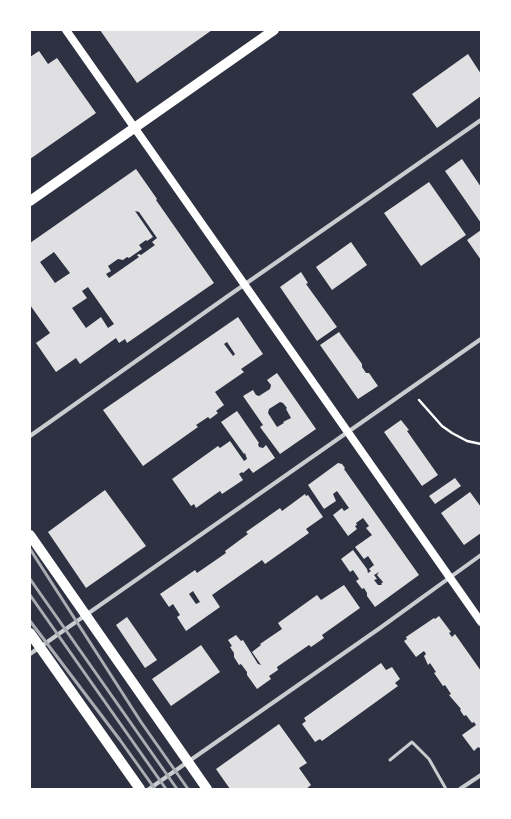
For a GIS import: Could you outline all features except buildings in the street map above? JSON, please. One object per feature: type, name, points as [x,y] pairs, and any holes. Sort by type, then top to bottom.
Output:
[{"type":"main road","points":[[66,30],[481,622]]},
{"type":"main road","points":[[30,201],[274,30]]},
{"type":"main road","points":[[30,535],[207,789]]},
{"type":"main road","points":[[30,633],[140,789]]},
{"type":"street","points":[[30,436],[481,120]]},
{"type":"street","points":[[30,654],[481,338]]},
{"type":"street","points":[[149,789],[380,628],[481,555]]},
{"type":"street","points":[[460,789],[481,775]]},
{"type":"lane","points":[[390,760],[412,742],[429,759],[446,789]]},
{"type":"path","points":[[419,400],[447,430],[467,440],[481,444]]},
{"type":"railway","points":[[30,549],[141,722],[188,789]]},
{"type":"railway","points":[[30,579],[177,789]]},
{"type":"railway","points":[[30,595],[166,789]]},
{"type":"railway","points":[[30,621],[155,789]]}]
